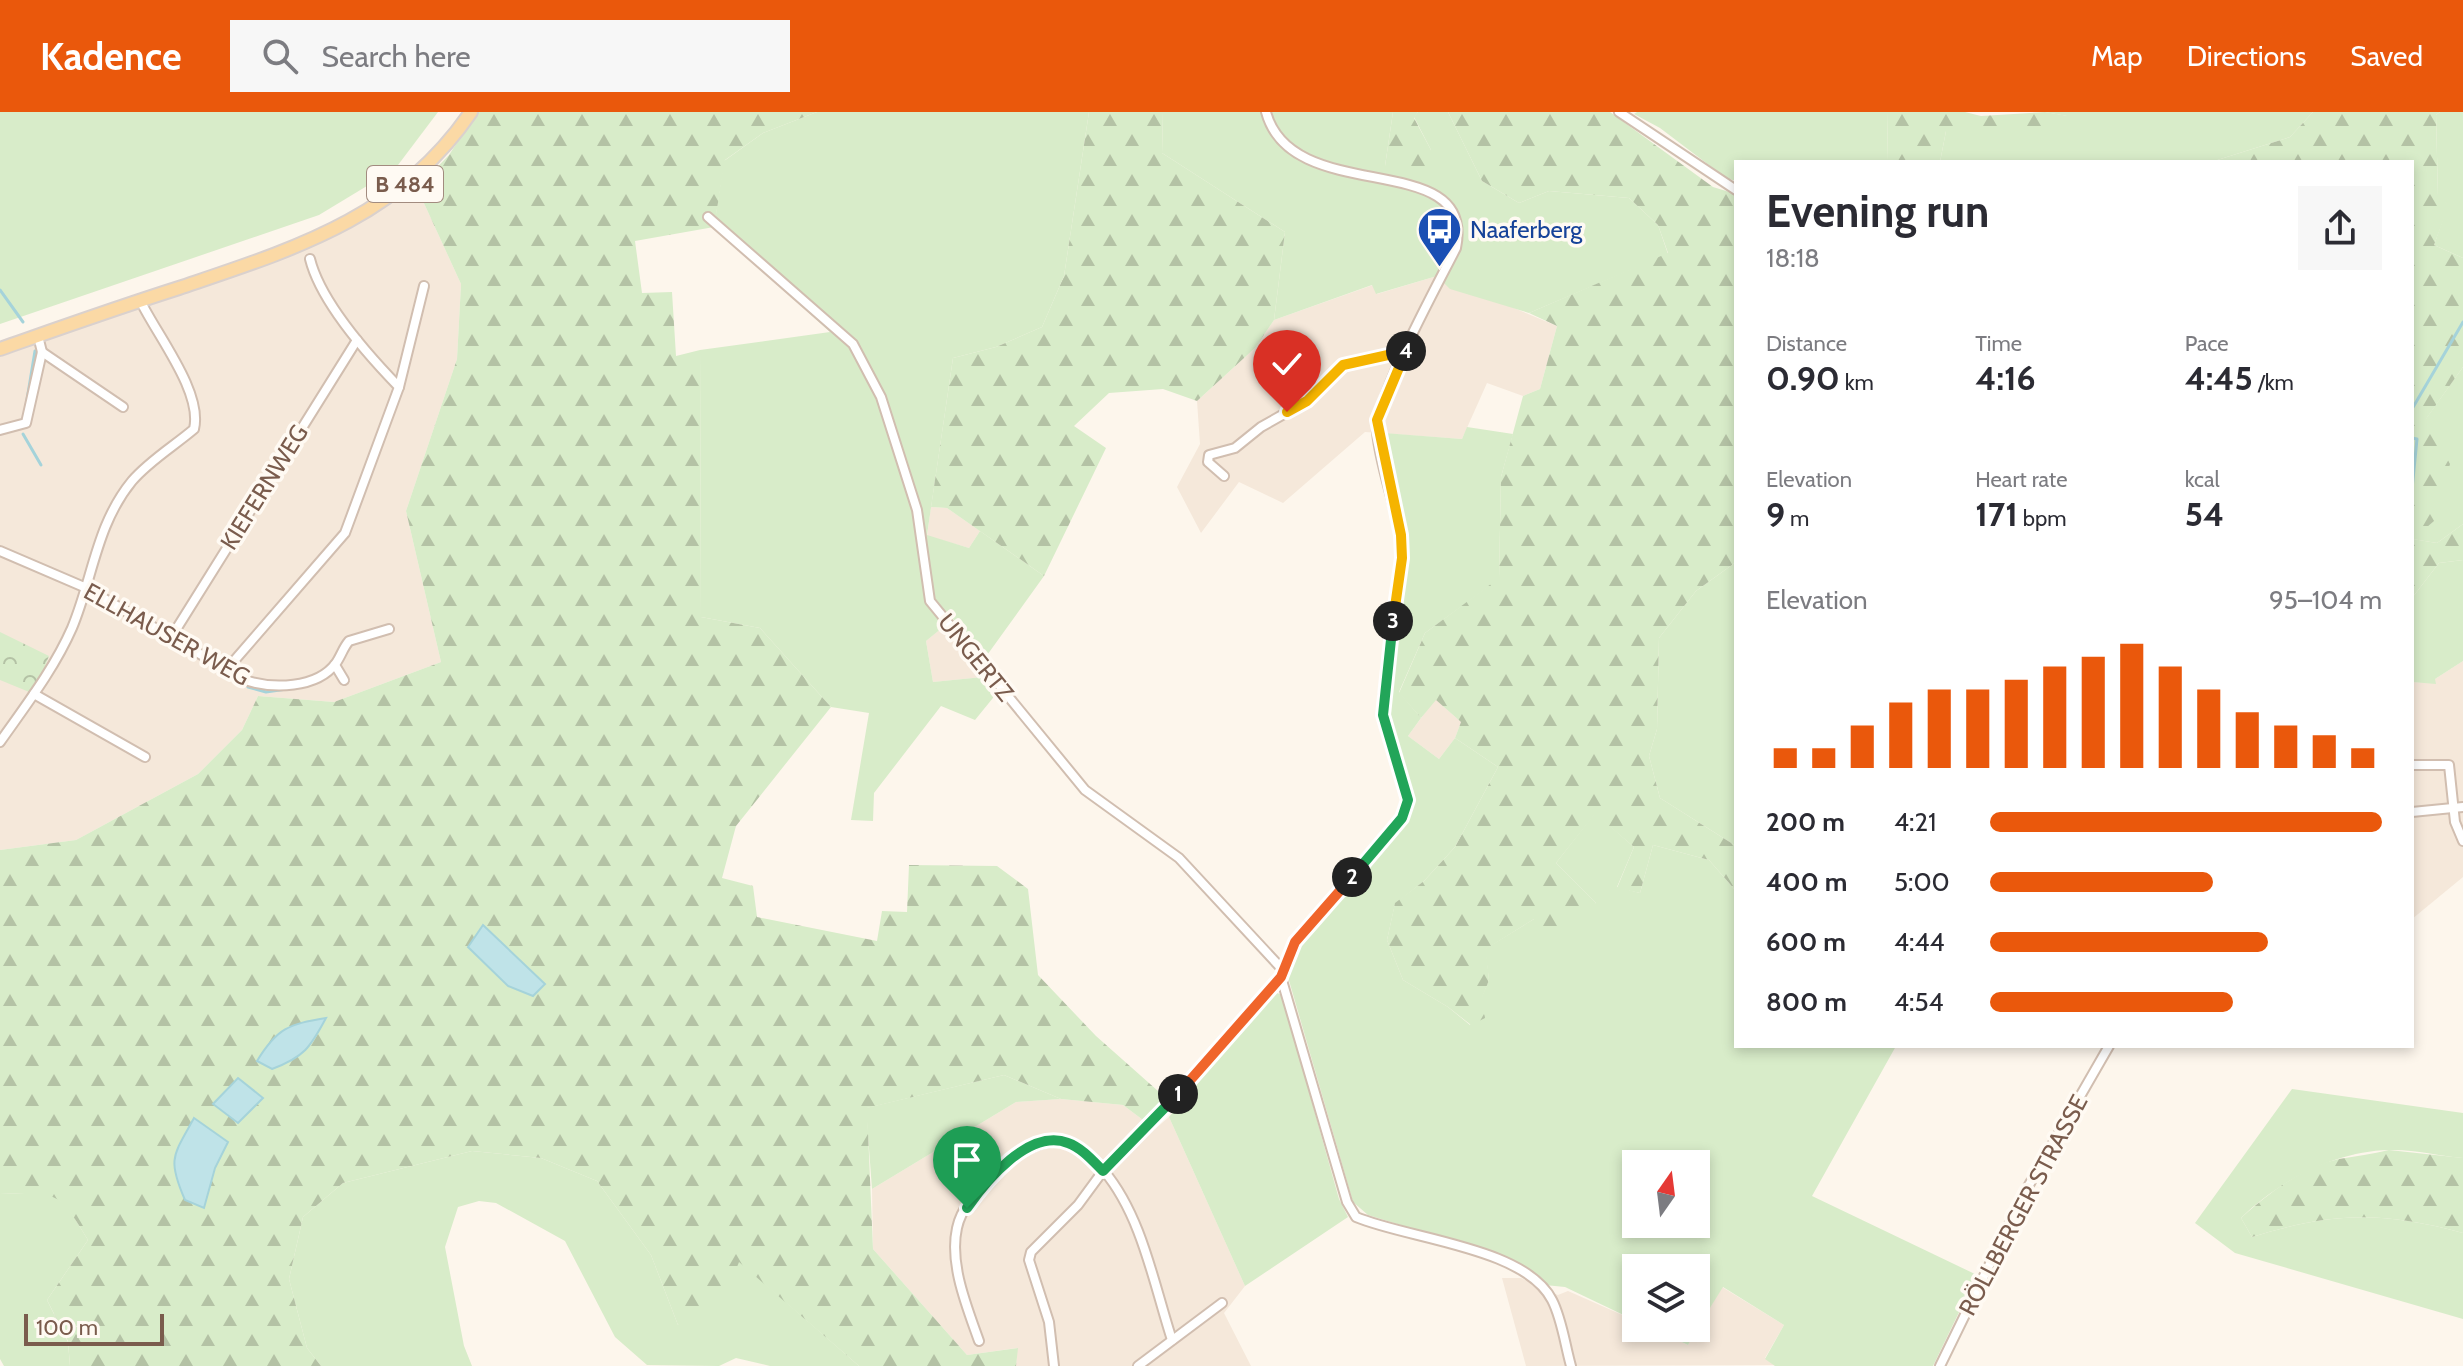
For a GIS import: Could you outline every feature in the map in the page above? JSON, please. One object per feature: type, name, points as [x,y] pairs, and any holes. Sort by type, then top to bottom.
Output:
[{"type":"main road","name":"B 484","points":[[0,349],[292,249],[350,223],[418,174],[471,112]]},
{"type":"street","points":[[1054,1366],[1049,1322],[1029,1260],[1031,1252],[1078,1205],[1103,1171],[1161,1114],[1281,973],[1295,942],[1402,818],[1408,800],[1383,715],[1402,558],[1401,535],[1377,420],[1406,349],[1456,248],[1459,233],[1456,213],[1447,201],[1422,188],[1304,160],[1278,139],[1266,112]]},
{"type":"street","points":[[1619,112],[1734,189]]},
{"type":"street","name":"UNGERTZ","points":[[708,217],[853,344],[881,397],[917,510],[930,601],[1085,790],[1179,858],[1281,973]]},
{"type":"street","points":[[310,259],[320,282],[357,340],[399,387]]},
{"type":"street","points":[[227,669],[345,533],[399,387],[424,286]]},
{"type":"street","points":[[0,742],[58,658],[101,531],[132,481],[194,429],[197,418],[176,363],[140,300]]},
{"type":"street","points":[[0,430],[26,423],[42,352],[38,336]]},
{"type":"street","name":"KIEFERNWEG","points":[[172,636],[357,340]]},
{"type":"street","points":[[1224,476],[1208,462],[1209,455],[1235,448],[1261,427],[1307,401],[1343,365],[1406,349]]},
{"type":"street","points":[[42,352],[123,407]]},
{"type":"street","name":"ELLHAUSER WEG","points":[[0,551],[84,587],[264,687],[300,684],[335,665],[349,641],[389,629]]},
{"type":"street","points":[[335,665],[344,680]]},
{"type":"street","points":[[34,694],[145,757]]},
{"type":"street","points":[[2414,765],[2449,765],[2452,808],[2463,841]]},
{"type":"street","points":[[2414,812],[2463,807]]},
{"type":"street","points":[[1281,973],[1343,1191],[1356,1217],[1499,1259],[1532,1278],[1552,1299],[1571,1366]]},
{"type":"street","name":"RÖLLBERGER STRASSE","points":[[1940,1366],[2025,1192],[2108,1048]]},
{"type":"street","points":[[979,1341],[960,1279],[957,1227],[989,1176],[1027,1149],[1055,1141],[1068,1143],[1103,1171],[1124,1198],[1172,1340]]},
{"type":"street","points":[[1138,1366],[1222,1303]]},
{"type":"shaded area","points":[[417,188],[461,284],[457,359],[406,511],[441,662],[334,702],[258,696],[242,730],[198,774],[76,840],[0,850],[0,357],[336,235]]},
{"type":"shaded area","points":[[1437,276],[1557,326],[1540,389],[1523,396],[1487,383],[1462,439],[1365,432],[1283,503],[1239,482],[1201,533],[1177,487],[1200,444],[1197,401],[1255,348],[1274,320],[1373,285],[1377,294]]},
{"type":"shaded area","points":[[931,507],[947,508],[980,531],[969,548],[927,536]]},
{"type":"shaded area","points":[[943,627],[983,677],[933,682],[926,641]]},
{"type":"shaded area","points":[[2463,661],[2463,877],[2414,917],[2414,682],[2435,683],[2435,679]]},
{"type":"shaded area","points":[[1435,699],[1461,722],[1455,738],[1439,759],[1408,736]]},
{"type":"shaded area","points":[[1061,1099],[1123,1105],[1155,1129],[1169,1117],[1245,1286],[1224,1313],[1251,1366],[1016,1366],[1017,1348],[967,1355],[873,1249],[872,1189],[1016,1102]]},
{"type":"shaded area","points":[[1502,1278],[1521,1278],[1558,1295],[1568,1291],[1622,1315],[1622,1342],[1681,1342],[1688,1345],[1690,1342],[1710,1342],[1710,1307],[1722,1287],[1784,1325],[1765,1358],[1775,1365],[1526,1366]]},
{"type":"green space","points":[[0,112],[438,112],[395,169],[319,215],[0,324]]},
{"type":"green space","points":[[477,112],[817,112],[763,133],[725,160],[714,227],[635,241],[642,293],[672,292],[676,356],[700,350],[701,617],[760,628],[831,707],[736,826],[722,878],[753,886],[757,917],[877,941],[882,911],[907,912],[909,865],[997,866],[1028,889],[1038,975],[1096,1036],[1167,1099],[1143,1120],[1123,1105],[1061,1099],[1004,1075],[867,1108],[873,1249],[967,1355],[1018,1348],[1016,1366],[859,1366],[739,1262],[725,1297],[678,1325],[651,1255],[597,1181],[541,1158],[472,1151],[343,1183],[303,1217],[289,1279],[307,1348],[321,1366],[70,1366],[68,1341],[47,1300],[88,1240],[70,1211],[54,1198],[34,1193],[0,1194],[0,850],[76,840],[198,774],[242,730],[258,696],[334,702],[441,662],[406,511],[457,359],[461,284],[417,188],[449,155]],"holes":[[[194,1118],[228,1142],[215,1168],[204,1208]]]},
{"type":"green space","points":[[817,112],[1089,112],[1064,276],[1042,327],[996,347],[953,358],[927,535],[969,548],[980,531],[1044,576],[985,658],[953,619],[926,641],[933,682],[983,677],[997,693],[975,720],[941,706],[874,793],[873,821],[851,820],[869,713],[831,707],[760,628],[701,617],[700,350],[830,332],[714,227],[724,161],[763,133]]},
{"type":"green space","points":[[1089,112],[1163,112],[1162,153],[1285,232],[1274,320],[1255,348],[1197,401],[1163,389],[1109,393],[1074,426],[1106,448],[1044,576],[947,508],[931,507],[953,358],[996,347],[1042,327],[1064,276]]},
{"type":"green space","points":[[1163,112],[1393,112],[1385,166],[1431,150],[1414,117],[1418,112],[1448,112],[1482,181],[1519,203],[1549,191],[1629,198],[1658,225],[1668,254],[1529,313],[1450,289],[1437,276],[1376,294],[1372,285],[1274,320],[1285,232],[1162,153]]},
{"type":"green space","points":[[1393,112],[1418,112],[1414,118],[1431,150],[1421,176],[1385,166]]},
{"type":"green space","points":[[1448,112],[1610,112],[1713,187],[1734,193],[1734,563],[1696,591],[1659,638],[1657,729],[1649,756],[1660,798],[1734,845],[1734,889],[1709,860],[1653,845],[1640,893],[1617,888],[1634,847],[1595,814],[1556,863],[1596,903],[1552,935],[1534,919],[1486,949],[1489,980],[1482,998],[1485,1018],[1471,1025],[1403,980],[1387,940],[1395,903],[1424,881],[1455,847],[1498,767],[1455,738],[1461,722],[1436,700],[1421,718],[1399,693],[1425,633],[1499,578],[1501,477],[1523,396],[1540,389],[1557,326],[1529,313],[1668,253],[1658,225],[1629,198],[1549,191],[1519,203],[1482,181]]},
{"type":"green space","points":[[1887,112],[1888,160],[1734,160],[1734,180],[1726,178],[1660,128],[1634,114]]},
{"type":"green space","points":[[1887,112],[1965,112],[1981,116],[2045,112],[2068,116],[2070,133],[1946,131],[1940,160],[1888,160]]},
{"type":"green space","points":[[2045,112],[2313,112],[2290,137],[2217,160],[1940,160],[1946,131],[2067,116]]},
{"type":"green space","points":[[2313,112],[2440,112],[2436,115],[2438,196],[2449,205],[2434,245],[2463,258],[2463,367],[2426,419],[2450,464],[2434,521],[2414,538],[2414,160],[2217,160],[2290,137]]},
{"type":"green space","points":[[2440,112],[2463,112],[2463,258],[2434,245],[2448,205],[2438,197],[2436,115]]},
{"type":"green space","points":[[2463,367],[2463,524],[2437,543],[2414,539],[2434,520],[2425,420]]},
{"type":"green space","points":[[1467,427],[1513,434],[1501,477],[1499,579],[1425,633],[1399,692],[1421,718],[1408,736],[1439,759],[1455,738],[1498,767],[1455,847],[1424,881],[1395,904],[1387,940],[1403,980],[1448,1007],[1470,1025],[1489,980],[1485,949],[1534,919],[1596,903],[1556,863],[1595,813],[1634,847],[1617,887],[1640,893],[1653,845],[1709,860],[1734,889],[1734,1048],[1895,1048],[1812,1196],[1977,1275],[1933,1366],[1775,1366],[1765,1359],[1784,1325],[1723,1287],[1710,1308],[1710,1254],[1622,1254],[1622,1314],[1565,1287],[1545,1285],[1505,1257],[1368,1215],[1353,1202],[1288,977],[1295,953],[1309,930],[1392,839],[1406,818],[1413,796],[1387,708],[1406,582],[1407,538],[1384,433],[1462,439]]},
{"type":"green space","points":[[2463,524],[2463,560],[2439,563],[2414,595],[2414,539],[2437,543]]},
{"type":"green space","points":[[2463,560],[2463,661],[2435,679],[2436,684],[2414,682],[2414,595],[2439,563]]},
{"type":"green space","points":[[1734,563],[1734,845],[1660,798],[1649,756],[1657,729],[1659,638],[1696,591]]},
{"type":"green space","points":[[0,632],[49,656],[34,694],[0,680]]},
{"type":"green space","points":[[1272,991],[1282,995],[1339,1199],[1348,1217],[1245,1286],[1169,1117]]},
{"type":"green space","points":[[1004,1075],[1061,1099],[1016,1102],[872,1189],[866,1108]]},
{"type":"green space","points":[[2292,1089],[2463,1113],[2463,1158],[2398,1150],[2348,1156],[2290,1180],[2241,1218],[2252,1237],[2307,1223],[2357,1217],[2407,1221],[2463,1233],[2463,1319],[2235,1253],[2195,1223]]},
{"type":"green space","points":[[2389,1150],[2463,1158],[2463,1233],[2407,1221],[2357,1217],[2307,1223],[2252,1237],[2241,1218],[2274,1191],[2312,1168],[2339,1159]]},
{"type":"green space","points":[[472,1151],[541,1158],[597,1181],[651,1255],[678,1325],[739,1261],[859,1366],[770,1366],[736,1358],[719,1366],[647,1365],[615,1337],[565,1241],[496,1203],[479,1201],[458,1207],[445,1247],[464,1346],[472,1366],[321,1366],[307,1348],[289,1279],[303,1217],[343,1183]]},
{"type":"green space","points":[[49,1192],[67,1206],[88,1240],[47,1300],[68,1342],[70,1366],[4,1366],[0,1359],[0,1194]]},
{"type":"water","points":[[483,925],[545,984],[533,996],[508,986],[468,947]]},
{"type":"water","points":[[326,1018],[299,1056],[272,1069],[257,1061],[271,1041],[285,1029]]},
{"type":"water","points":[[238,1078],[263,1098],[238,1123],[213,1104]]},
{"type":"water","points":[[194,1118],[228,1142],[215,1168],[204,1208],[185,1200],[174,1166],[177,1150]]},
{"type":"waterway","points":[[0,290],[23,322]]},
{"type":"waterway","points":[[2414,406],[2463,322]]},
{"type":"waterway","points":[[25,412],[35,351]]},
{"type":"waterway","points":[[23,434],[41,465]]},
{"type":"waterway","points":[[2414,438],[2417,439],[2414,469]]},
{"type":"waterway","points":[[212,666],[238,682]]},
{"type":"waterway","points":[[331,673],[334,671],[339,679]]},
{"type":"waterway","points":[[248,687],[266,692],[307,686]]},
{"type":"place","name":"Naaferberg","points":[[1439,268]]},
{"type":"route","points":[[967,1208],[989,1176],[1010,1159],[1042,1144],[1055,1141],[1068,1143],[1087,1155],[1103,1171],[1161,1114],[1269,987],[1281,977],[1295,942],[1402,818],[1408,800],[1383,715],[1402,558],[1401,535],[1377,435],[1377,420],[1406,349],[1343,365],[1307,401],[1287,412]]}]
